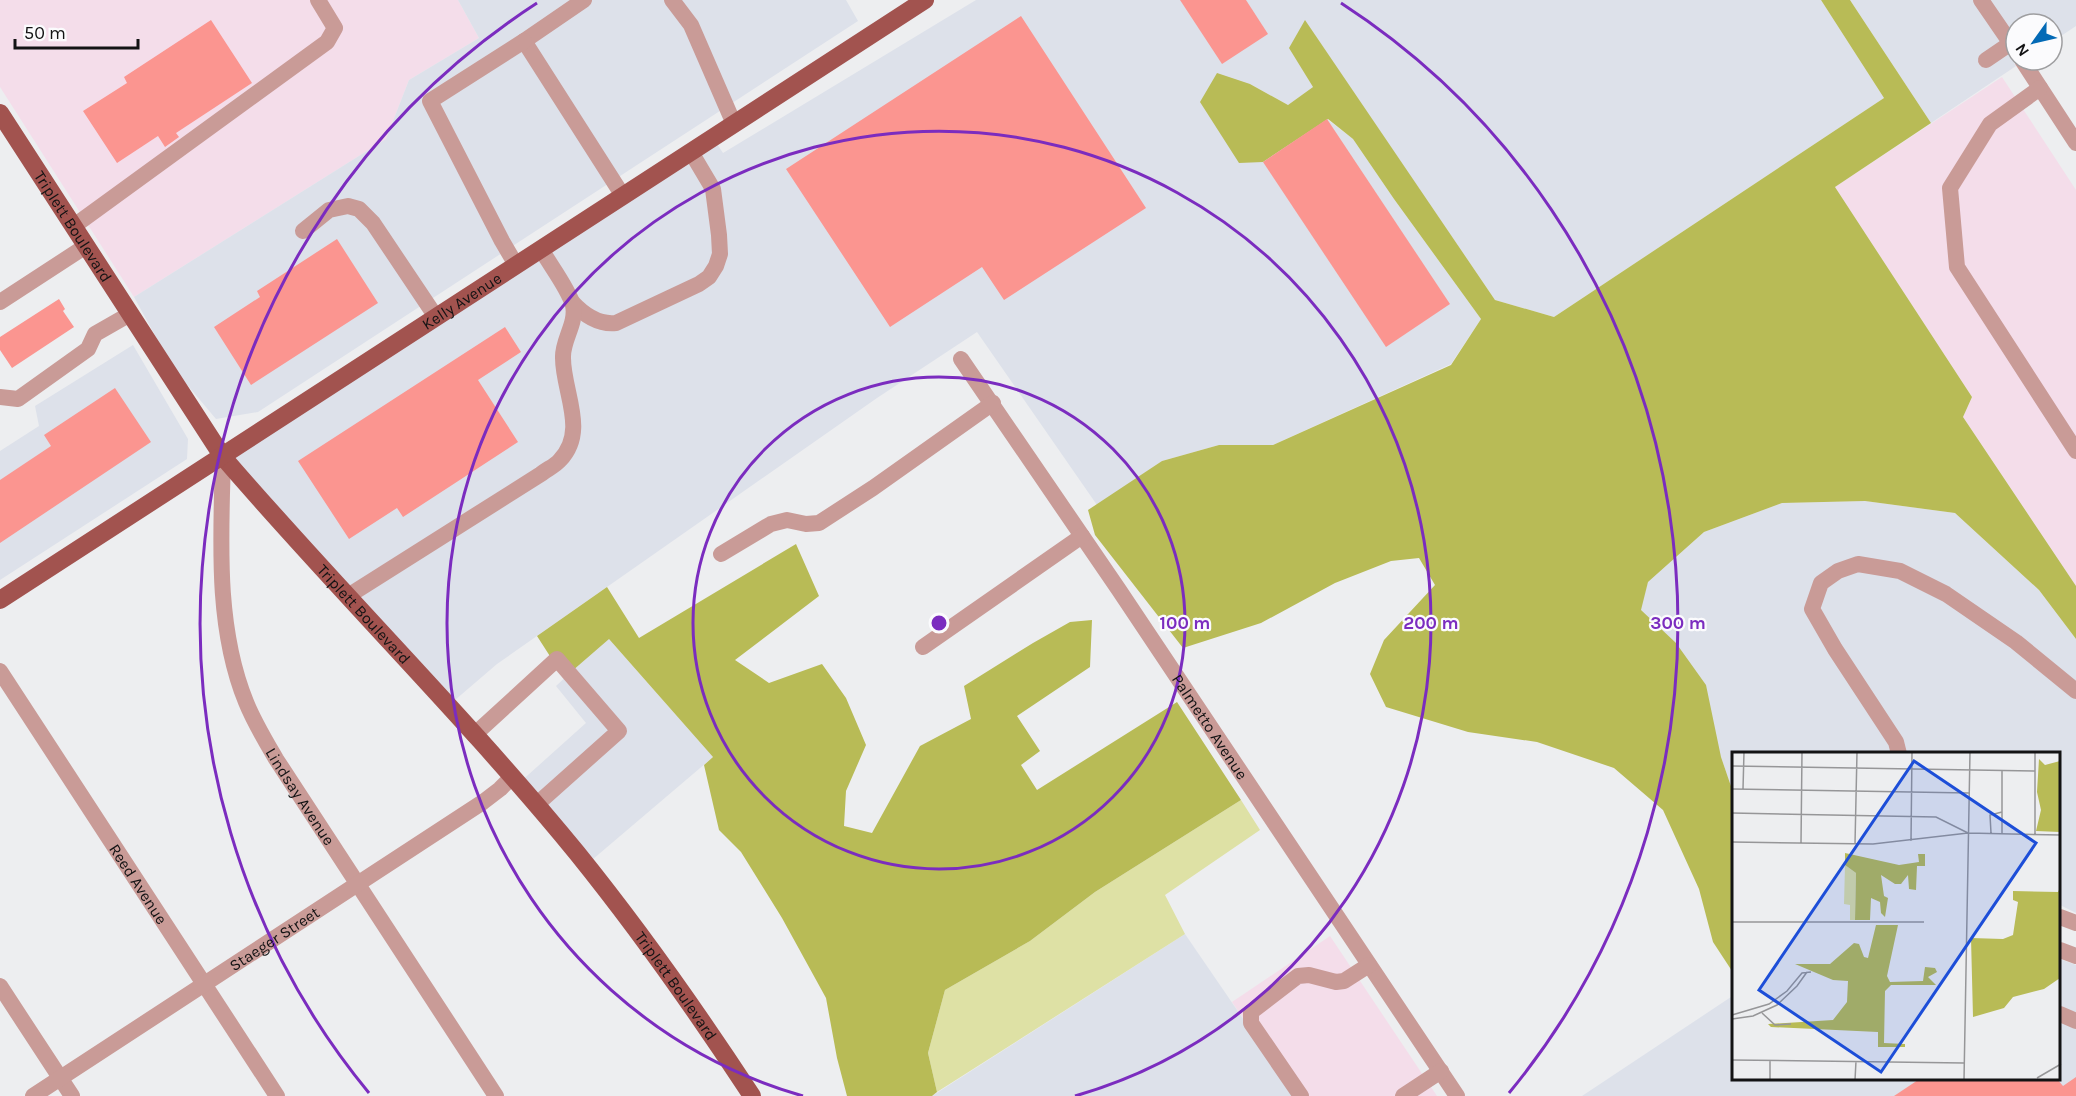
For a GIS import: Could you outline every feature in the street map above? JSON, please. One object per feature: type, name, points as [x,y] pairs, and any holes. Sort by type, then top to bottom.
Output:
[{"type":"main road","name":"Kelly Avenue","points":[[0,600],[925,0]]},
{"type":"main road","name":"Triplett Boulevard","points":[[0,113],[223,457],[536,805],[640,932],[692,1004],[752,1096]]},
{"type":"street","points":[[74,226],[327,42],[335,28],[318,0]]},
{"type":"street","points":[[516,265],[430,101],[584,0]]},
{"type":"street","points":[[672,0],[691,26],[734,124]]},
{"type":"street","points":[[1981,0],[2004,33]]},
{"type":"street","points":[[524,41],[623,196]]},
{"type":"street","points":[[1986,60],[2004,52]]},
{"type":"street","points":[[2030,72],[2076,143]]},
{"type":"street","points":[[2040,88],[1990,124],[1950,188],[1957,267],[2076,451]]},
{"type":"street","points":[[541,249],[572,302],[583,313],[609,324],[616,323],[699,284],[714,271],[720,254],[713,189],[691,152]]},
{"type":"street","points":[[303,231],[329,210],[348,206],[359,209],[373,223],[436,317]]},
{"type":"street","points":[[0,302],[87,246]]},
{"type":"street","points":[[348,596],[560,460],[570,445],[574,427],[564,379],[562,356],[575,315],[572,302]]},
{"type":"street","points":[[0,397],[18,399],[88,349],[94,334],[130,314]]},
{"type":"street","name":"Palmetto Avenue","points":[[961,359],[993,403],[1457,1096]]},
{"type":"street","points":[[721,554],[771,524],[787,520],[806,524],[819,523],[873,488],[993,403]]},
{"type":"street","name":"Lindsay Avenue","points":[[223,457],[221,538],[225,609],[231,651],[241,690],[256,726],[496,1096]]},
{"type":"street","points":[[922,646],[1082,536]]},
{"type":"street","points":[[1898,752],[1896,742],[1835,649],[1812,609],[1821,583],[1838,571],[1858,564],[1900,571],[1946,594],[2016,642],[2076,691]]},
{"type":"street","points":[[474,735],[557,659],[619,731],[536,805]]},
{"type":"street","name":"Reed Avenue","points":[[0,671],[277,1096]]},
{"type":"street","name":"Staeger Street","points":[[33,1096],[483,802],[512,777]]},
{"type":"street","points":[[2061,917],[2076,923]]},
{"type":"street","points":[[2061,950],[2076,956]]},
{"type":"street","points":[[1301,1096],[1251,1023],[1251,1012],[1298,976],[1309,975],[1336,982],[1344,981],[1369,965]]},
{"type":"street","points":[[0,986],[72,1096]]},
{"type":"street","points":[[2061,1014],[2076,1021]]},
{"type":"street","points":[[1403,1096],[1441,1071]]},
{"type":"shaded area","points":[[0,0],[458,0],[479,38],[409,80],[386,139],[134,297],[0,87]]},
{"type":"shaded area","points":[[458,0],[846,0],[858,21],[258,412],[216,419],[173,368],[134,297],[386,139],[409,80],[479,38]]},
{"type":"shaded area","points":[[976,0],[1821,0],[1884,98],[1554,317],[1495,300],[1305,21],[1290,48],[1313,87],[1288,105],[1250,84],[1263,162],[1327,119],[1353,139],[1481,319],[1451,364],[1273,445],[1219,445],[1162,461],[1097,505],[977,332],[877,398],[497,664],[448,706],[223,457],[713,138],[723,153]]},
{"type":"shaded area","points":[[1821,0],[1850,0],[1931,123],[1835,187],[1972,397],[1963,417],[2076,586],[2076,639],[2039,590],[1955,513],[1865,501],[1782,503],[1704,532],[1648,582],[1641,610],[1676,643],[1706,685],[1721,757],[1732,789],[1732,971],[1713,942],[1699,889],[1663,810],[1614,768],[1537,742],[1468,732],[1386,707],[1370,674],[1384,640],[1435,585],[1419,558],[1391,561],[1335,583],[1261,623],[1183,648],[1095,535],[1088,510],[1162,461],[1219,445],[1273,445],[1451,365],[1481,319],[1353,139],[1328,119],[1263,162],[1239,163],[1200,102],[1217,73],[1250,84],[1288,105],[1313,87],[1289,48],[1305,20],[1495,300],[1554,317],[1884,98]]},
{"type":"shaded area","points":[[1850,0],[1974,0],[2004,47],[2004,72],[2007,72],[1931,123]]},
{"type":"shaded area","points":[[1981,0],[2076,0],[2076,26],[2064,34],[2064,12],[2004,12],[2004,34]]},
{"type":"shaded area","points":[[2002,77],[2076,190],[2076,586],[1963,417],[1972,397],[1835,187]]},
{"type":"shaded area","points":[[133,345],[188,439],[187,459],[0,580],[0,451],[39,426],[35,406]]},
{"type":"shaded area","points":[[1865,501],[1955,513],[2039,590],[2076,639],[2076,913],[2061,906],[2061,752],[1732,752],[1732,789],[1721,757],[1640,610],[1648,582],[1704,532],[1782,503]]},
{"type":"shaded area","points":[[796,544],[819,596],[735,660],[769,683],[822,664],[846,698],[866,745],[846,791],[844,826],[872,833],[920,746],[971,719],[964,686],[1070,622],[1092,620],[1090,667],[1017,716],[1040,751],[1021,765],[1037,790],[1177,702],[1241,800],[1095,892],[1030,941],[945,990],[928,1053],[937,1092],[932,1096],[847,1096],[837,1058],[826,998],[782,918],[741,852],[719,830],[704,765],[713,757],[609,639],[564,678],[537,636],[607,587],[639,638]]},
{"type":"shaded area","points":[[608,638],[713,757],[586,865],[518,784],[586,723],[556,686]]},
{"type":"shaded area","points":[[1185,934],[1296,1096],[932,1096]]},
{"type":"shaded area","points":[[1330,936],[1437,1096],[1296,1096],[1232,1002]]},
{"type":"shaded area","points":[[2061,959],[2076,965],[2076,1096],[1582,1096],[1732,996],[1732,1081],[2061,1081]]},
{"type":"green space","points":[[1241,800],[1260,830],[1165,895],[1185,934],[937,1092],[928,1053],[945,990],[1030,941],[1095,892]]},
{"type":"building","points":[[1180,0],[1246,0],[1268,34],[1222,64]]},
{"type":"building","points":[[1021,16],[1146,208],[1004,300],[982,267],[890,327],[786,169]]},
{"type":"building","points":[[211,20],[252,83],[176,133],[179,137],[165,147],[158,136],[117,163],[83,111],[127,83],[124,77]]},
{"type":"building","points":[[1327,119],[1450,304],[1386,347],[1263,162]]},
{"type":"building","points":[[337,239],[378,303],[251,385],[214,327],[260,297],[257,291]]},
{"type":"building","points":[[59,299],[65,309],[63,311],[74,327],[12,368],[0,350],[0,337]]},
{"type":"building","points":[[505,327],[521,352],[478,380],[518,442],[403,517],[397,508],[349,539],[298,461]]},
{"type":"building","points":[[115,388],[151,442],[0,543],[0,480],[51,446],[44,435]]},
{"type":"building","points":[[2076,1077],[2076,1096],[1894,1096],[1916,1081],[2059,1081],[2063,1086]]}]
